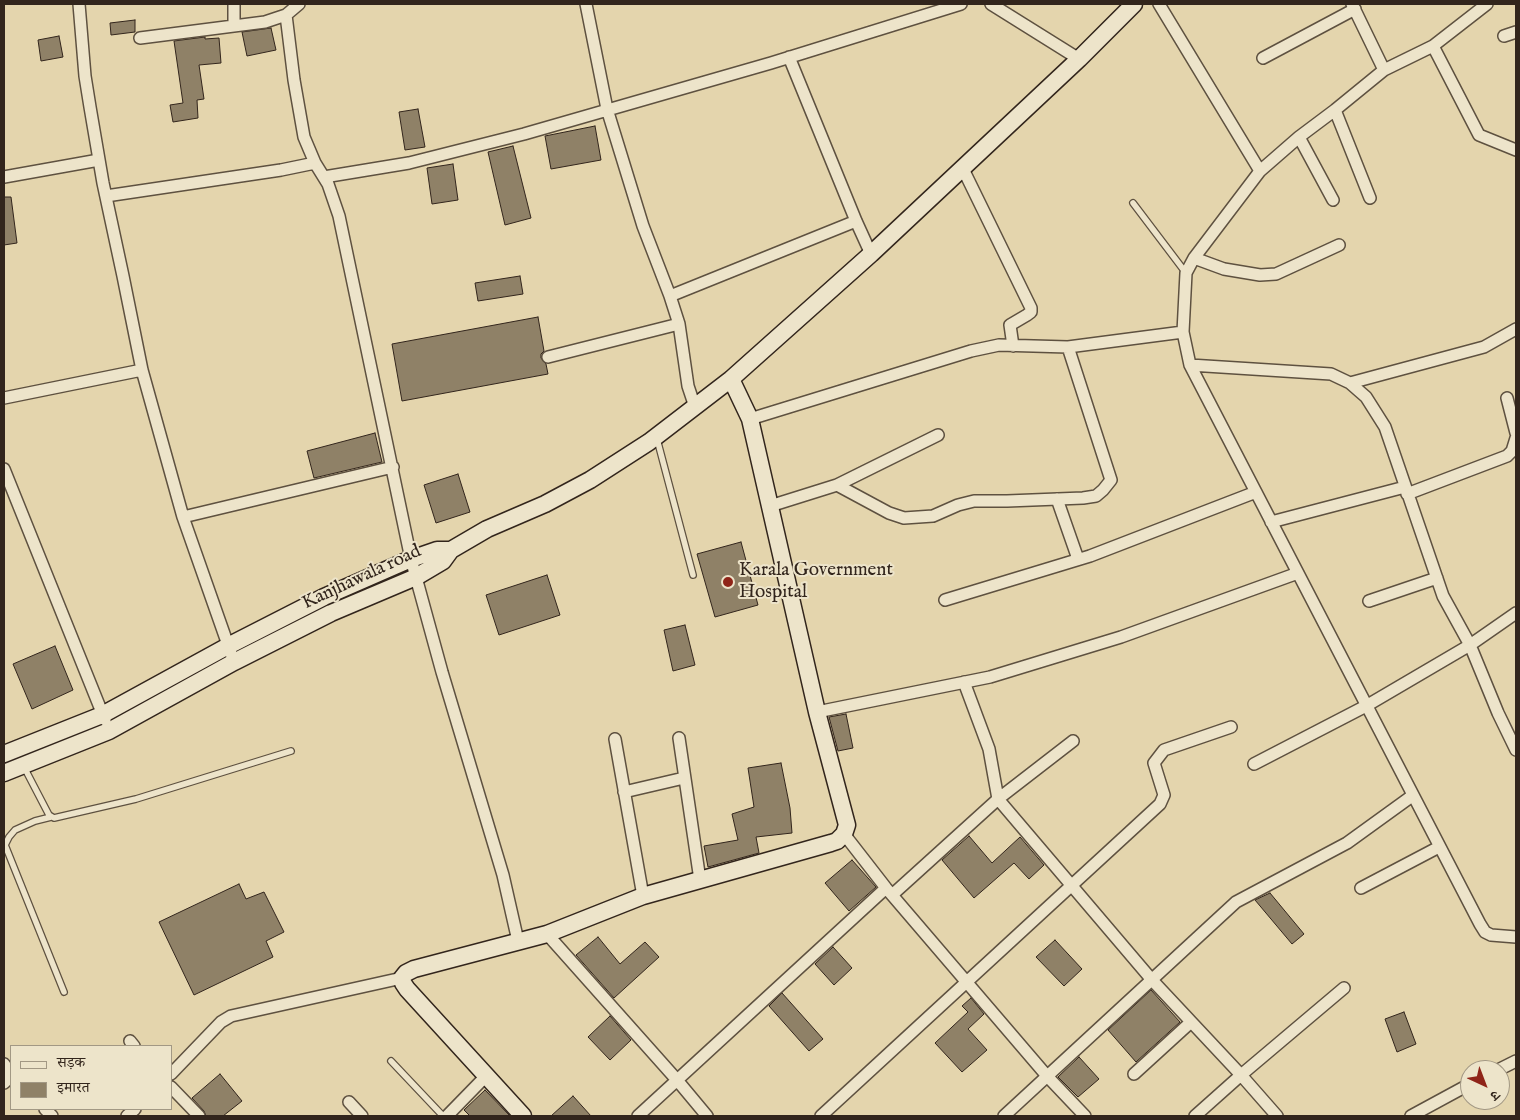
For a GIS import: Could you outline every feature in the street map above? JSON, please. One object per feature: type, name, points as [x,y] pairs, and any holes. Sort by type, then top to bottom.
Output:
[{"type":"main road","points":[[451,550],[486,529],[545,504],[590,480],[657,436],[731,379],[871,254],[1079,59],[1134,4]]},
{"type":"main road","points":[[524,1116],[407,989],[402,978],[406,973],[414,969],[547,934],[642,896],[831,844],[844,834],[847,825],[817,712],[750,419],[731,379]]},
{"type":"main road","name":"Kanjhawala road","points":[[4,754],[102,715],[324,596],[411,559],[437,550],[451,550]]},
{"type":"main road","name":"Kanjhawala road","points":[[4,774],[109,731],[234,662],[331,613],[416,577],[443,561],[451,550]]},
{"type":"street","points":[[79,4],[85,76],[99,160],[142,370],[183,517],[234,662]]},
{"type":"street","points":[[234,4],[234,26]]},
{"type":"street","points":[[140,38],[265,22],[286,15],[299,4]]},
{"type":"street","points":[[586,4],[607,109],[643,226],[679,324],[688,386],[695,407]]},
{"type":"street","points":[[324,177],[418,161],[524,134],[789,57],[961,4]]},
{"type":"street","points":[[991,4],[1079,59]]},
{"type":"street","points":[[1160,4],[1260,171]]},
{"type":"street","points":[[1487,4],[1433,46],[1384,70],[1298,137],[1260,171],[1194,258],[1186,274],[1182,332],[1190,365],[1480,924],[1485,932],[1496,936],[1516,936]]},
{"type":"street","points":[[1263,58],[1354,6],[1384,70]]},
{"type":"street","points":[[286,15],[294,80],[304,137],[315,163],[331,191],[339,216],[411,559],[442,672],[503,875],[518,941]]},
{"type":"street","points":[[1504,36],[1516,32]]},
{"type":"street","points":[[1433,46],[1479,135],[1516,150]]},
{"type":"street","points":[[789,57],[871,254]]},
{"type":"street","points":[[1335,110],[1370,198]]},
{"type":"street","points":[[1298,137],[1333,200]]},
{"type":"street","points":[[4,177],[99,160]]},
{"type":"street","points":[[106,196],[282,170],[315,163]]},
{"type":"street","points":[[962,168],[1030,308],[1031,312],[1010,325],[1013,346]]},
{"type":"street","points":[[670,296],[856,221]]},
{"type":"street","points":[[1194,258],[1224,269],[1260,276],[1276,274],[1339,245]]},
{"type":"street","points":[[548,357],[679,324]]},
{"type":"street","points":[[1350,383],[1484,346],[1516,328]]},
{"type":"street","points":[[750,419],[972,350],[999,345],[1068,347],[1182,332]]},
{"type":"street","points":[[837,485],[888,513],[904,518],[933,516],[974,500],[1007,502],[1096,496],[1104,490],[1111,480],[1068,347]]},
{"type":"street","points":[[1190,365],[1331,374],[1350,383],[1366,397],[1385,427],[1443,596],[1470,645],[1516,750]]},
{"type":"street","points":[[4,398],[142,370]]},
{"type":"street","points":[[1507,398],[1516,433]]},
{"type":"street","points":[[770,506],[837,485],[938,435]]},
{"type":"street","points":[[1271,522],[1406,490],[1504,458],[1512,451],[1516,438]]},
{"type":"street","points":[[183,517],[393,467]]},
{"type":"street","points":[[4,469],[109,731]]},
{"type":"street","points":[[945,600],[1078,559],[1256,492]]},
{"type":"street","points":[[1057,499],[1078,559]]},
{"type":"street","points":[[817,712],[990,677],[1121,637],[1298,573]]},
{"type":"street","points":[[1369,601],[1437,578]]},
{"type":"street","points":[[1254,764],[1366,706],[1470,645],[1516,613]]},
{"type":"street","points":[[964,682],[989,749],[998,798],[1152,980],[1277,1116]]},
{"type":"street","points":[[1504,725],[1516,724]]},
{"type":"street","points":[[821,1116],[1160,804],[1164,796],[1154,763],[1164,750],[1231,727]]},
{"type":"street","points":[[678,738],[700,880]]},
{"type":"street","points":[[615,739],[642,896]]},
{"type":"street","points":[[638,1116],[889,891],[998,798],[1072,741]]},
{"type":"street","points":[[624,792],[684,778]]},
{"type":"street","points":[[1004,1116],[1236,902],[1347,843],[1412,796]]},
{"type":"street","points":[[844,834],[889,891],[1047,1076],[1085,1116]]},
{"type":"street","points":[[1360,888],[1439,848]]},
{"type":"street","points":[[547,934],[707,1116]]},
{"type":"street","points":[[172,1073],[221,1022],[231,1016],[402,978]]},
{"type":"street","points":[[1195,1116],[1344,988]]},
{"type":"street","points":[[1134,1074],[1191,1022]]},
{"type":"street","points":[[447,1116],[486,1076]]},
{"type":"street","points":[[172,1088],[199,1116]]},
{"type":"street","points":[[1411,1116],[1460,1089]]},
{"type":"street","points":[[349,1102],[362,1116]]},
{"type":"lane","points":[[1133,202],[1186,274]]},
{"type":"lane","points":[[657,436],[693,575]]},
{"type":"lane","points":[[64,992],[5,845],[15,830],[35,821],[136,799],[291,751]]},
{"type":"lane","points":[[23,765],[51,817]]},
{"type":"lane","points":[[391,1061],[443,1116]]},
{"type":"building","points":[[135,20],[135,32],[111,35],[110,23]]},
{"type":"building","points":[[271,28],[276,50],[247,56],[242,32]]},
{"type":"building","points":[[59,36],[63,57],[41,61],[38,40]]},
{"type":"building","points":[[205,37],[205,39],[219,38],[221,63],[199,65],[204,99],[197,100],[198,118],[173,122],[170,105],[183,103],[174,41]]},
{"type":"building","points":[[418,109],[425,147],[405,150],[399,112]]},
{"type":"building","points":[[595,126],[601,160],[551,169],[545,136]]},
{"type":"building","points":[[513,146],[531,218],[505,225],[488,152]]},
{"type":"building","points":[[453,164],[458,200],[432,204],[427,168]]},
{"type":"building","points":[[4,197],[11,197],[17,243],[4,245]]},
{"type":"building","points":[[520,276],[523,294],[478,301],[475,283]]},
{"type":"building","points":[[538,317],[544,351],[541,354],[541,358],[546,364],[548,374],[402,401],[392,344]]},
{"type":"building","points":[[375,433],[382,462],[314,478],[307,451]]},
{"type":"building","points":[[458,474],[470,512],[436,523],[424,485]]},
{"type":"building","points":[[741,542],[758,605],[715,617],[697,554]]},
{"type":"building","points":[[547,575],[560,615],[499,635],[486,595]]},
{"type":"building","points":[[685,625],[695,665],[673,671],[664,630]]},
{"type":"building","points":[[55,646],[73,690],[32,709],[13,664]]},
{"type":"building","points":[[846,714],[853,748],[838,751],[829,717]]},
{"type":"building","points":[[781,763],[790,808],[792,833],[756,837],[759,853],[708,867],[704,846],[738,840],[732,814],[754,807],[748,768]]},
{"type":"building","points":[[969,836],[992,863],[1020,837],[1044,865],[1029,879],[1014,863],[974,898],[942,860]]},
{"type":"building","points":[[852,860],[876,887],[849,911],[825,883]]},
{"type":"building","points":[[239,884],[246,899],[264,892],[284,932],[266,941],[273,957],[194,995],[159,922]]},
{"type":"building","points":[[1270,893],[1304,934],[1292,944],[1255,900]]},
{"type":"building","points":[[598,937],[620,964],[645,942],[659,957],[614,998],[576,955]]},
{"type":"building","points":[[1055,940],[1082,969],[1064,986],[1036,957]]},
{"type":"building","points":[[833,947],[852,968],[834,985],[815,964]]},
{"type":"building","points":[[1151,990],[1180,1022],[1136,1062],[1108,1030]]},
{"type":"building","points":[[782,993],[823,1039],[809,1051],[769,1006]]},
{"type":"building","points":[[971,998],[984,1014],[968,1029],[987,1050],[962,1072],[935,1043],[968,1012],[962,1006]]},
{"type":"building","points":[[1404,1012],[1416,1044],[1397,1052],[1385,1019]]},
{"type":"building","points":[[610,1016],[631,1040],[610,1060],[588,1037]]},
{"type":"building","points":[[1079,1057],[1099,1079],[1078,1097],[1058,1077]]},
{"type":"building","points":[[220,1074],[242,1101],[223,1116],[206,1116],[192,1098]]},
{"type":"building","points":[[485,1090],[510,1116],[470,1116],[464,1110]]},
{"type":"building","points":[[573,1096],[591,1116],[551,1116]]},
{"type":"place","name":"Karala Government Hospital","points":[[728,582]]}]
